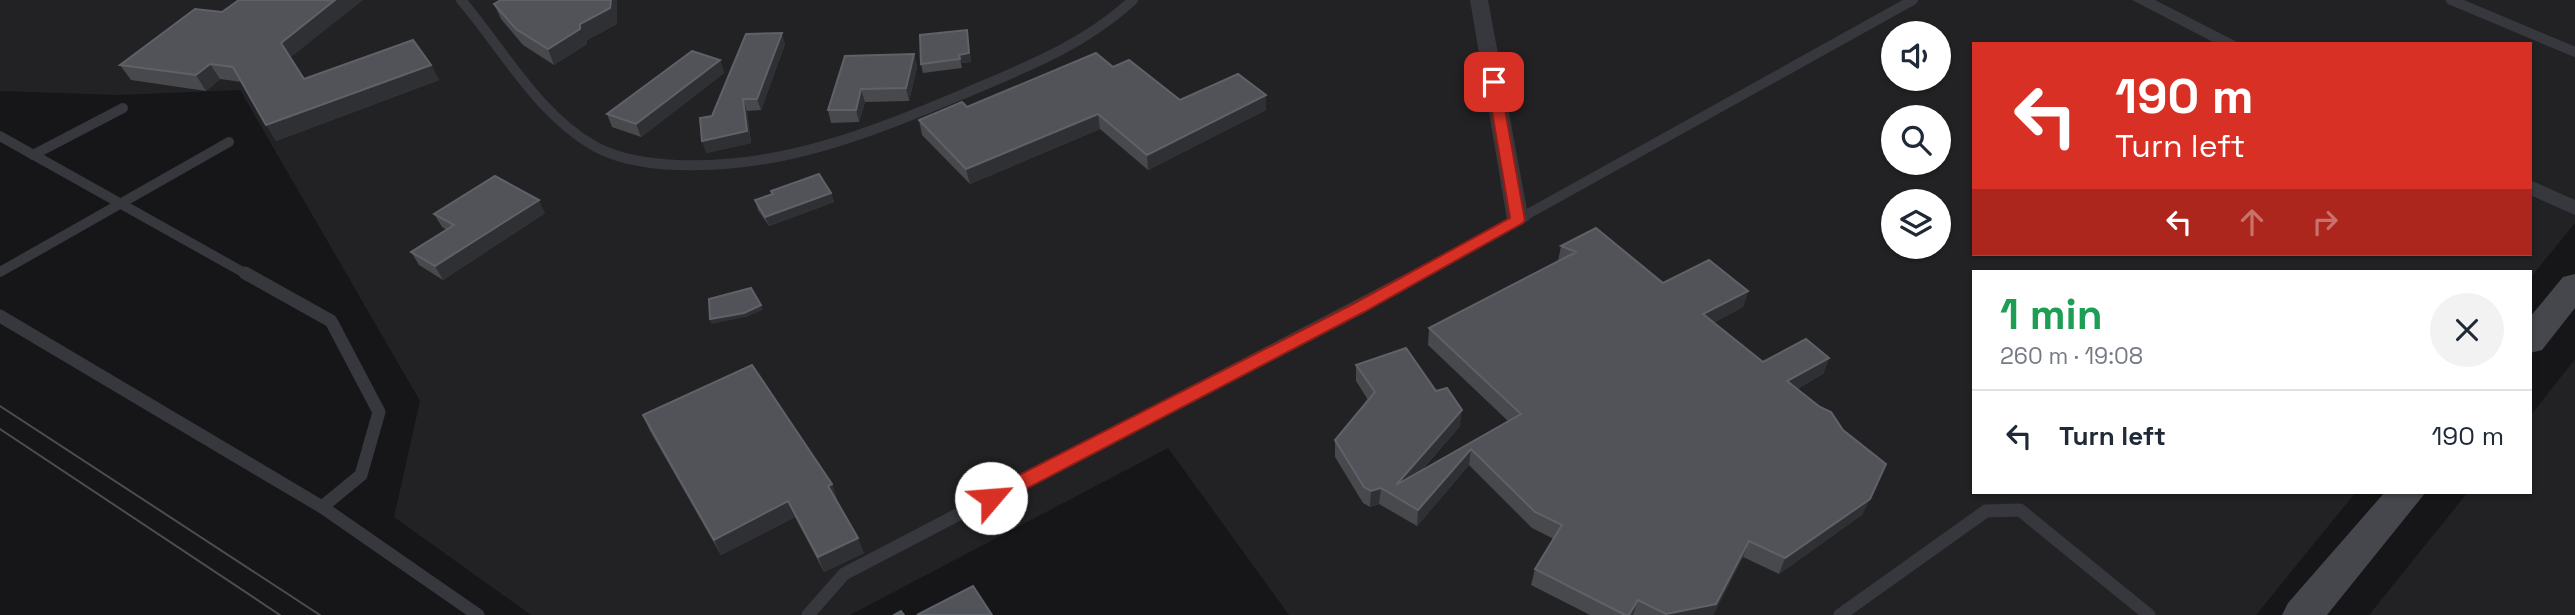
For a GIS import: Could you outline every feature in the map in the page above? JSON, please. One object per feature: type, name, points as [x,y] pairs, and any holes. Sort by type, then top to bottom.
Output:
[{"type":"main road","points":[[2532,339],[2575,285]]},
{"type":"main road","points":[[2302,615],[2405,494]]},
{"type":"street","points":[[1479,0],[1518,220]]},
{"type":"street","points":[[2141,0],[2228,42]]},
{"type":"street","points":[[2532,188],[2575,208]]},
{"type":"lane","points":[[461,0],[562,126],[598,148],[647,163],[702,168],[769,162],[826,149],[889,125],[1089,38],[1133,0]]},
{"type":"lane","points":[[808,615],[844,574],[1358,308],[1913,0]]},
{"type":"lane","points":[[2451,0],[2575,52]]},
{"type":"lane","points":[[33,155],[123,108]]},
{"type":"lane","points":[[0,136],[331,321],[379,412],[361,475],[322,507]]},
{"type":"lane","points":[[0,272],[229,142]]},
{"type":"lane","points":[[0,316],[322,507],[478,615]]},
{"type":"lane","points":[[1840,615],[1986,511],[2020,510],[2149,615]]},
{"type":"shaded area","points":[[0,0],[2575,0],[2575,223],[2532,276],[2532,270],[1972,270],[1972,494],[2354,494],[2256,615],[1289,615],[1168,448],[850,615],[531,615],[394,517],[420,401],[240,90],[118,95],[0,91]]},
{"type":"shaded area","points":[[2575,359],[2575,615],[2369,615],[2466,494],[2532,494],[2532,414]]},
{"type":"building","points":[[239,0],[335,0],[281,43],[304,79],[413,40],[431,65],[266,125],[233,67],[210,64],[196,75],[120,65],[195,9],[222,12]]},
{"type":"building","points":[[501,0],[611,0],[610,8],[580,24],[580,29],[548,49],[516,29],[494,4]]},
{"type":"building","points":[[967,30],[969,53],[959,55],[960,59],[921,64],[920,35]]},
{"type":"building","points":[[782,33],[757,99],[743,99],[747,131],[702,141],[700,118],[712,116],[746,34]]},
{"type":"building","points":[[692,51],[720,60],[636,124],[607,114]]},
{"type":"building","points":[[1096,53],[1113,67],[1129,60],[1180,100],[1238,74],[1266,95],[1147,155],[1098,114],[966,169],[919,120],[962,102],[967,107]]},
{"type":"building","points":[[914,54],[906,88],[861,89],[856,110],[828,110],[845,56]]},
{"type":"building","points":[[819,174],[831,193],[765,217],[755,200],[773,194],[771,191]]},
{"type":"building","points":[[495,176],[539,200],[435,266],[411,252],[454,225],[434,214]]},
{"type":"building","points":[[1596,228],[1663,283],[1709,260],[1748,291],[1703,314],[1763,362],[1806,339],[1829,358],[1787,381],[1820,407],[1831,412],[1843,430],[1886,464],[1870,499],[1785,558],[1749,541],[1716,604],[1666,614],[1638,600],[1629,615],[1625,615],[1535,569],[1562,525],[1535,512],[1471,449],[1418,510],[1381,488],[1371,491],[1364,487],[1335,440],[1375,392],[1356,365],[1406,348],[1436,391],[1447,388],[1462,410],[1396,485],[1521,414],[1429,328],[1576,252],[1561,246]]},
{"type":"building","points":[[751,288],[761,305],[744,313],[710,319],[709,299]]},
{"type":"building","points":[[752,365],[832,484],[828,486],[858,538],[818,557],[788,501],[714,540],[643,415]]},
{"type":"building","points":[[973,586],[992,615],[917,615]]},
{"type":"tram line","points":[[0,406],[320,615]]},
{"type":"tram line","points":[[0,429],[280,615]]},
{"type":"route","points":[[991,498],[1358,308],[1518,220],[1494,82]]}]
